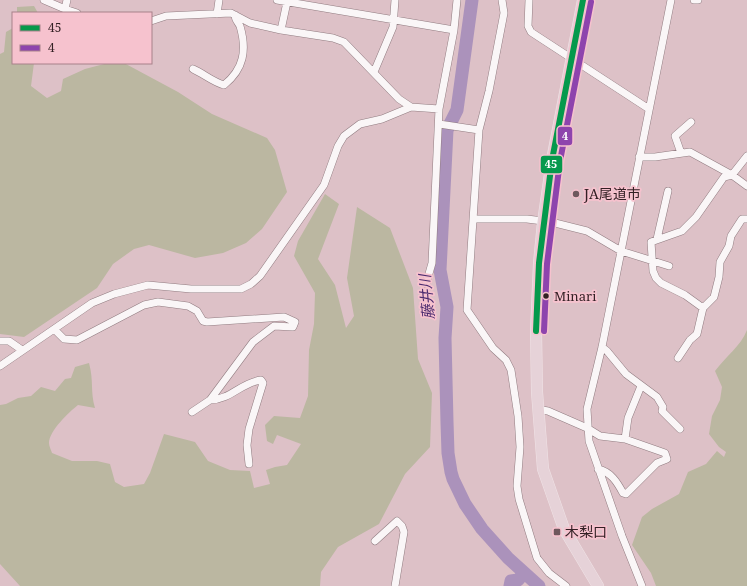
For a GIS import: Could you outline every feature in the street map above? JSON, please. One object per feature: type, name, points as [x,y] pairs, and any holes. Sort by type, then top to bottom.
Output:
[{"type":"highway","points":[[584,0],[552,160],[539,264],[536,331],[537,409],[546,476],[564,529],[598,586]]},
{"type":"street","points":[[44,0],[65,10],[73,12]]},
{"type":"street","points":[[65,10],[67,0]]},
{"type":"street","points":[[217,14],[219,0]]},
{"type":"street","points":[[277,0],[454,30]]},
{"type":"street","points":[[374,72],[394,20],[395,0]]},
{"type":"street","points":[[426,284],[432,263],[441,124],[439,109],[454,30],[457,0]]},
{"type":"street","points":[[502,0],[504,13],[489,91],[479,130],[468,310],[493,348],[506,360],[511,370],[518,416],[520,447],[517,486],[519,499],[537,558],[549,573],[566,586]]},
{"type":"street","points":[[529,0],[528,26],[531,32],[649,109]]},
{"type":"street","points":[[642,586],[622,536],[589,441],[587,428],[587,408],[602,347],[671,0]]},
{"type":"street","points":[[281,30],[287,2]]},
{"type":"street","points":[[152,21],[166,16],[231,13],[250,23],[281,30],[326,36],[344,42],[399,99],[410,107]]},
{"type":"street","points":[[193,70],[206,75],[215,83],[224,85],[231,80],[244,57],[244,48],[239,25],[235,15]]},
{"type":"street","points":[[0,366],[92,303],[114,294],[148,286],[213,290],[241,289],[251,284],[260,276],[324,185],[338,146],[344,136],[360,124],[382,119],[410,107],[439,109]]},
{"type":"street","points":[[681,154],[675,136],[691,122]]},
{"type":"street","points":[[441,124],[479,130]]},
{"type":"street","points":[[639,157],[656,157],[690,152],[732,175],[747,186]]},
{"type":"street","points":[[703,308],[686,295],[661,283],[653,271],[652,242],[656,239],[682,231],[696,217],[724,177],[732,175],[747,156]]},
{"type":"street","points":[[656,239],[668,190]]},
{"type":"street","points":[[473,219],[526,219],[587,231],[621,251],[669,266]]},
{"type":"street","points":[[678,358],[690,340],[698,334],[703,308],[714,297],[719,277],[720,262],[731,236],[742,219],[747,219]]},
{"type":"street","points":[[54,329],[64,339],[77,340],[144,305],[158,302],[188,306],[197,311],[203,321],[207,322],[284,317],[295,322],[293,327],[274,326],[253,342],[210,400],[192,412]]},
{"type":"street","points":[[0,341],[9,341],[22,350]]},
{"type":"street","points":[[602,347],[626,374],[657,396],[663,407],[662,411],[680,429]]},
{"type":"street","points":[[210,400],[217,400],[229,395],[243,385],[255,381],[261,380],[264,383],[249,429],[247,445],[249,464]]},
{"type":"street","points":[[625,439],[628,418],[641,386]]},
{"type":"street","points":[[537,409],[548,411],[587,428],[600,436],[625,439],[665,453],[667,459],[657,463],[626,494],[622,492],[617,482],[606,471],[598,469]]},
{"type":"street","points":[[375,541],[397,521],[402,526],[404,532],[395,586]]},
{"type":"shaded area","points":[[34,6],[37,12],[17,12],[17,7]]},
{"type":"shaded area","points":[[12,29],[12,64],[34,64],[31,86],[47,98],[61,91],[63,79],[85,69],[104,64],[126,64],[178,92],[212,114],[267,138],[275,150],[287,192],[262,229],[246,243],[223,253],[195,258],[149,245],[134,249],[113,264],[97,288],[24,337],[0,334],[0,54],[4,52],[6,32]]},
{"type":"shaded area","points":[[325,194],[339,204],[318,259],[335,285],[346,328],[354,316],[347,278],[357,207],[390,228],[413,288],[418,359],[432,393],[430,447],[405,474],[379,524],[338,547],[321,572],[320,586],[20,586],[0,564],[0,405],[6,404],[18,398],[31,396],[41,387],[55,391],[65,379],[71,378],[75,367],[89,363],[95,408],[78,405],[65,417],[52,433],[50,438],[49,444],[52,453],[72,461],[97,461],[110,464],[115,482],[124,487],[144,484],[150,473],[164,434],[195,442],[208,461],[230,470],[250,471],[254,488],[270,484],[266,470],[287,465],[301,444],[277,435],[273,444],[267,441],[265,425],[274,416],[300,418],[308,396],[309,350],[314,324],[315,293],[294,256],[298,241]]},
{"type":"shaded area","points":[[747,330],[747,586],[656,586],[651,573],[632,545],[642,517],[652,509],[679,494],[688,472],[706,464],[717,451],[724,457],[726,452],[719,447],[709,434],[712,416],[720,400],[722,387],[715,371],[741,341]]},
{"type":"waterway","name":"藤井川","points":[[472,0],[457,110],[447,130],[440,270],[447,307],[445,338],[448,453],[453,479],[465,504],[482,529],[508,558],[539,586]]},
{"type":"waterway","points":[[510,586],[511,581],[518,580],[524,573]]},
{"type":"transit line","name":"45","points":[[536,331],[539,263],[552,160],[583,0]]},
{"type":"transit line","name":"4","points":[[544,331],[547,264],[560,161],[591,2]]},
{"type":"place","name":"JA尾道市","points":[[576,194]]},
{"type":"place","name":"Minari","points":[[546,296]]},
{"type":"place","name":"木梨口","points":[[557,532]]}]
